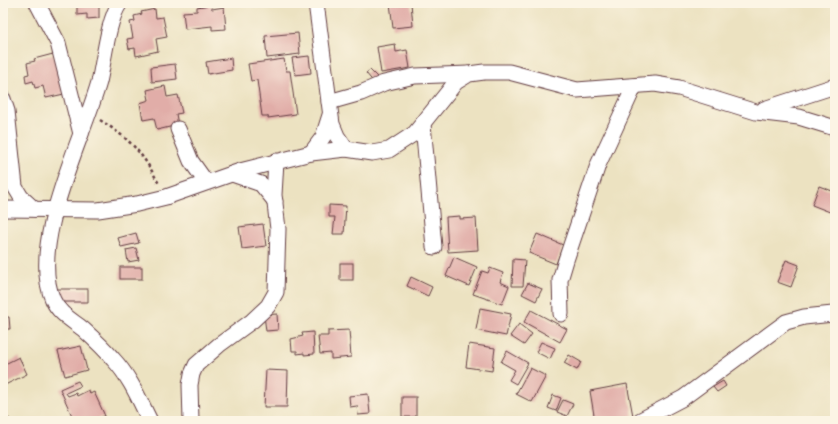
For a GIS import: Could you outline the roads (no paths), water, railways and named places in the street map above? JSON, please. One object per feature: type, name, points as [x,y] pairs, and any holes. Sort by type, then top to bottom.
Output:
[{"type":"street","points":[[37,3],[58,43],[81,134]]},
{"type":"street","points":[[120,3],[111,28],[99,82],[54,210],[47,254],[47,279],[52,299],[57,309],[82,329],[117,363],[130,379],[150,421]]},
{"type":"street","points":[[316,3],[330,107],[337,136],[346,150]]},
{"type":"street","points":[[330,107],[384,83],[415,76],[509,72],[577,90],[634,87],[655,84],[679,88],[756,112],[799,117],[835,128]]},
{"type":"street","points":[[3,209],[98,210],[137,204],[166,197],[232,174],[276,161],[311,153],[346,150],[372,152],[389,150],[405,141],[423,124],[456,82],[470,74]]},
{"type":"street","points":[[756,112],[835,86]]},
{"type":"street","points":[[561,314],[560,280],[566,260],[598,165],[634,87]]},
{"type":"street","points":[[3,99],[7,110],[15,187],[21,197],[34,209]]},
{"type":"street","points":[[311,153],[323,138],[330,107]]},
{"type":"street","points":[[423,124],[434,247]]},
{"type":"street","points":[[178,129],[192,161],[206,182]]},
{"type":"street","points":[[191,421],[190,385],[192,374],[196,365],[219,345],[252,322],[268,306],[276,292],[278,229],[274,201],[276,161]]},
{"type":"street","points":[[232,174],[260,184],[274,201]]},
{"type":"street","points":[[639,421],[682,398],[786,322],[804,317],[833,314]]}]
